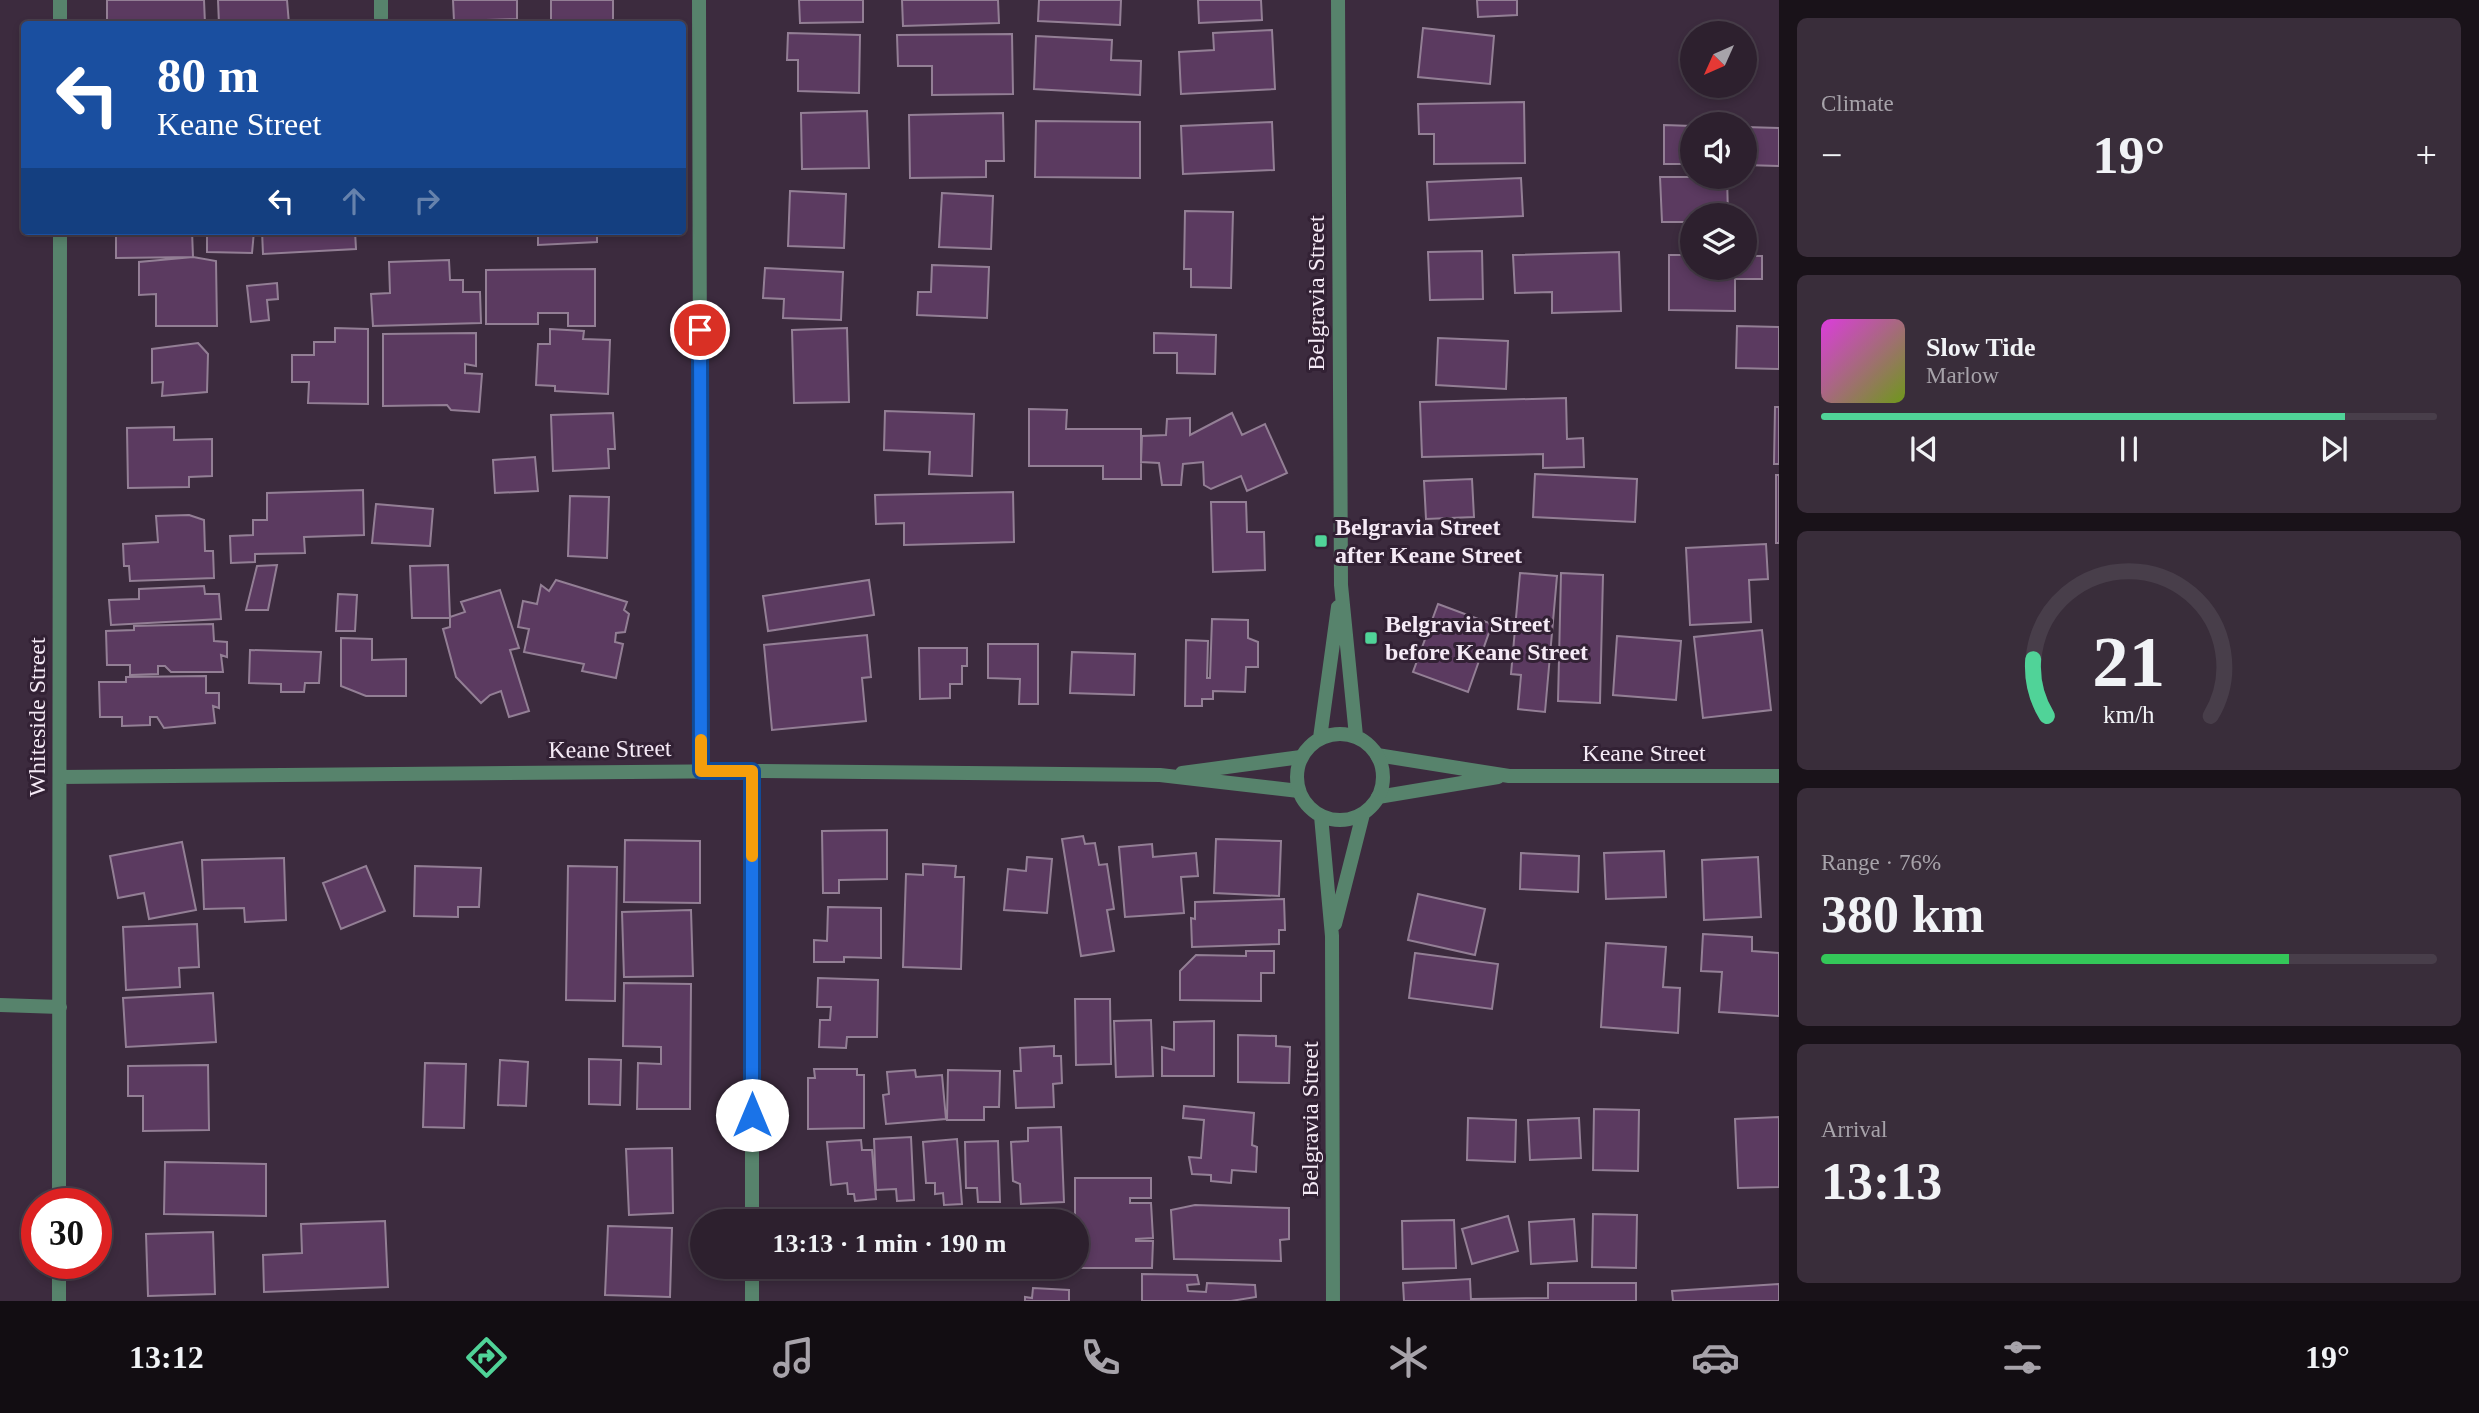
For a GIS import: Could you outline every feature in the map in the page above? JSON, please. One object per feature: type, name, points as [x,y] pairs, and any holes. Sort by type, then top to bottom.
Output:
[{"type":"street","points":[[60,0],[60,21]]},
{"type":"street","points":[[381,0],[381,19]]},
{"type":"street","points":[[699,0],[701,771]]},
{"type":"street","name":"Belgravia Street","points":[[1338,0],[1340,585],[1356,736]]},
{"type":"street","name":"Whiteside Street","points":[[59,1188],[60,235]]},
{"type":"street","name":"Belgravia Street","points":[[1320,738],[1340,585]]},
{"type":"street","points":[[1338,733],[1356,736],[1368,744],[1377,755],[1383,776],[1378,797],[1363,814],[1342,820],[1321,816],[1304,801],[1297,780],[1301,757],[1309,746],[1320,738],[1338,733]]},
{"type":"street","name":"Keane Street","points":[[1377,755],[1509,776],[1779,776]]},
{"type":"street","name":"Keane Street","points":[[1160,775],[1301,757]]},
{"type":"street","name":"Keane Street","points":[[60,777],[701,771],[1160,775],[1299,791]]},
{"type":"street","points":[[752,771],[752,1209]]},
{"type":"street","name":"Keane Street","points":[[1378,797],[1509,776]]},
{"type":"street","name":"Belgravia Street","points":[[1332,936],[1363,814]]},
{"type":"street","name":"Belgravia Street","points":[[1321,816],[1332,936],[1333,1301]]},
{"type":"street","points":[[0,1006],[60,1007]]},
{"type":"street","points":[[59,1279],[59,1301]]},
{"type":"street","points":[[752,1279],[752,1301]]},
{"type":"building","points":[[107,0],[204,0],[205,21],[107,21]]},
{"type":"building","points":[[218,0],[287,0],[289,21],[219,21]]},
{"type":"building","points":[[453,0],[517,0],[517,19],[454,21]]},
{"type":"building","points":[[551,0],[613,0],[613,21],[551,21]]},
{"type":"building","points":[[799,0],[863,0],[863,22],[800,23]]},
{"type":"building","points":[[902,0],[998,0],[999,23],[903,26]]},
{"type":"building","points":[[1039,0],[1121,0],[1120,25],[1038,21]]},
{"type":"building","points":[[1198,0],[1261,0],[1262,20],[1199,23]]},
{"type":"building","points":[[1477,0],[1517,0],[1517,15],[1478,17]]},
{"type":"building","points":[[1423,28],[1494,36],[1490,84],[1418,77]]},
{"type":"building","points":[[1272,30],[1275,89],[1181,94],[1179,52],[1214,50],[1213,33]]},
{"type":"building","points":[[788,33],[860,35],[859,93],[798,91],[798,60],[787,60]]},
{"type":"building","points":[[1012,34],[1013,94],[932,95],[932,66],[898,66],[897,35]]},
{"type":"building","points":[[1036,36],[1112,40],[1111,60],[1141,61],[1140,95],[1034,89]]},
{"type":"building","points":[[1524,102],[1525,163],[1434,164],[1434,134],[1419,134],[1418,104]]},
{"type":"building","points":[[867,111],[869,168],[802,169],[801,113]]},
{"type":"building","points":[[1003,113],[1004,161],[986,161],[986,177],[910,178],[909,115]]},
{"type":"building","points":[[1036,121],[1140,122],[1140,178],[1035,177]]},
{"type":"building","points":[[1272,122],[1274,170],[1183,174],[1181,126]]},
{"type":"building","points":[[1664,125],[1680,126],[1680,164],[1664,164]]},
{"type":"building","points":[[1757,127],[1779,128],[1779,166],[1757,165]]},
{"type":"building","points":[[1660,177],[1680,177],[1680,189],[1727,189],[1728,203],[1680,203],[1680,222],[1662,222]]},
{"type":"building","points":[[1521,178],[1523,216],[1429,220],[1427,182]]},
{"type":"building","points":[[790,191],[846,194],[844,248],[788,246]]},
{"type":"building","points":[[942,193],[993,196],[991,249],[939,247]]},
{"type":"building","points":[[1185,211],[1233,212],[1231,288],[1191,287],[1191,269],[1184,269]]},
{"type":"building","points":[[116,235],[192,235],[193,257],[116,258]]},
{"type":"building","points":[[207,235],[254,235],[252,253],[207,252]]},
{"type":"building","points":[[262,235],[355,235],[356,249],[263,254]]},
{"type":"building","points":[[538,235],[597,235],[597,242],[538,245]]},
{"type":"building","points":[[1482,251],[1483,299],[1430,300],[1428,252]]},
{"type":"building","points":[[1619,252],[1621,311],[1552,313],[1552,292],[1515,293],[1513,255]]},
{"type":"building","points":[[1669,255],[1680,255],[1680,280],[1735,280],[1735,311],[1669,310]]},
{"type":"building","points":[[1757,256],[1762,256],[1762,279],[1757,279]]},
{"type":"building","points":[[193,257],[216,261],[217,326],[156,326],[156,294],[139,295],[139,262]]},
{"type":"building","points":[[449,260],[450,280],[463,280],[463,292],[480,292],[481,323],[373,326],[371,294],[390,293],[389,262]]},
{"type":"building","points":[[932,265],[989,267],[987,318],[917,315],[918,292],[931,292]]},
{"type":"building","points":[[765,268],[843,272],[841,320],[783,318],[784,299],[763,298]]},
{"type":"building","points":[[595,269],[595,326],[568,326],[568,313],[538,313],[538,324],[486,324],[486,270]]},
{"type":"building","points":[[277,283],[278,299],[267,300],[269,320],[251,322],[247,286]]},
{"type":"building","points":[[1737,326],[1779,327],[1779,369],[1736,368]]},
{"type":"building","points":[[335,328],[368,329],[368,404],[308,403],[309,382],[292,382],[292,355],[314,355],[314,342],[335,342]]},
{"type":"building","points":[[847,328],[849,402],[794,403],[792,330]]},
{"type":"building","points":[[550,329],[584,331],[583,339],[610,340],[608,394],[555,391],[555,386],[536,385],[538,344],[550,344]]},
{"type":"building","points":[[476,333],[476,366],[465,364],[465,373],[482,374],[479,412],[451,410],[447,405],[383,406],[383,334]]},
{"type":"building","points":[[1154,333],[1216,335],[1215,374],[1177,373],[1177,353],[1154,353]]},
{"type":"building","points":[[1438,338],[1508,341],[1506,389],[1436,385]]},
{"type":"building","points":[[198,343],[208,354],[207,392],[162,396],[163,382],[152,383],[152,349]]},
{"type":"building","points":[[1566,398],[1567,439],[1583,438],[1584,467],[1543,468],[1543,454],[1422,457],[1420,402]]},
{"type":"building","points":[[1775,407],[1779,407],[1779,464],[1774,464]]},
{"type":"building","points":[[1029,409],[1067,410],[1066,429],[1141,429],[1141,479],[1103,479],[1103,466],[1029,466]]},
{"type":"building","points":[[885,411],[974,414],[972,476],[929,474],[930,452],[884,450]]},
{"type":"building","points":[[613,413],[615,449],[608,449],[609,468],[553,471],[551,415]]},
{"type":"building","points":[[1232,413],[1242,435],[1265,424],[1287,473],[1247,491],[1241,476],[1211,489],[1204,485],[1203,462],[1183,464],[1181,485],[1162,485],[1159,463],[1141,462],[1142,436],[1166,435],[1167,419],[1190,418],[1190,435]]},
{"type":"building","points":[[174,427],[174,440],[212,439],[212,476],[189,477],[189,487],[128,488],[127,428]]},
{"type":"building","points":[[535,457],[538,491],[495,493],[493,460]]},
{"type":"building","points":[[1535,474],[1637,479],[1635,522],[1533,517]]},
{"type":"building","points":[[1776,475],[1779,475],[1779,543],[1776,543]]},
{"type":"building","points":[[1472,479],[1474,517],[1426,519],[1424,481]]},
{"type":"building","points":[[363,490],[364,535],[304,537],[305,553],[255,554],[255,562],[231,563],[230,536],[253,535],[253,520],[267,520],[267,493]]},
{"type":"building","points":[[1013,492],[1014,542],[904,545],[904,523],[876,524],[875,495]]},
{"type":"building","points":[[570,496],[609,497],[607,558],[568,556]]},
{"type":"building","points":[[1211,502],[1246,502],[1247,532],[1264,532],[1265,570],[1213,572]]},
{"type":"building","points":[[376,504],[433,509],[430,546],[372,543]]},
{"type":"building","points":[[189,515],[204,520],[205,551],[213,551],[214,578],[130,581],[129,566],[124,566],[123,544],[158,542],[156,516]]},
{"type":"building","points":[[1766,544],[1768,579],[1749,580],[1751,622],[1690,625],[1686,548]]},
{"type":"building","points":[[277,565],[268,610],[246,610],[257,566]]},
{"type":"building","points":[[448,565],[450,618],[412,618],[410,566]]},
{"type":"building","points":[[1520,573],[1557,576],[1545,712],[1518,709],[1521,675],[1511,674]]},
{"type":"building","points":[[1561,573],[1603,575],[1600,703],[1558,701]]},
{"type":"building","points":[[556,580],[627,602],[624,610],[629,614],[625,632],[616,633],[615,642],[623,644],[616,678],[582,671],[584,664],[524,652],[529,629],[518,627],[523,601],[537,604],[541,585],[549,591]]},
{"type":"building","points":[[869,580],[874,615],[768,631],[763,596]]},
{"type":"building","points":[[204,586],[205,594],[219,594],[221,619],[111,625],[109,600],[139,599],[139,589]]},
{"type":"building","points":[[500,590],[519,648],[510,650],[529,711],[509,717],[501,691],[490,695],[481,703],[456,677],[443,629],[450,627],[450,617],[465,612],[461,602]]},
{"type":"building","points":[[338,594],[357,595],[355,631],[336,631]]},
{"type":"building","points":[[1438,604],[1492,624],[1468,692],[1413,672]]},
{"type":"building","points":[[1212,619],[1248,620],[1248,638],[1258,642],[1258,667],[1246,667],[1245,692],[1213,691],[1213,699],[1202,699],[1202,706],[1185,706],[1186,640],[1208,641],[1207,678],[1210,678]]},
{"type":"building","points":[[213,624],[214,641],[227,642],[227,657],[221,655],[223,672],[171,672],[165,666],[158,666],[158,674],[130,675],[130,665],[107,665],[106,631],[134,630],[134,626]]},
{"type":"building","points":[[1762,630],[1771,710],[1703,718],[1694,637]]},
{"type":"building","points":[[867,635],[871,677],[862,678],[866,721],[772,730],[764,645]]},
{"type":"building","points":[[1617,636],[1681,641],[1676,700],[1613,695]]},
{"type":"building","points":[[341,638],[372,639],[372,660],[406,659],[406,696],[366,696],[341,686]]},
{"type":"building","points":[[988,644],[1038,644],[1038,704],[1019,704],[1020,679],[988,678]]},
{"type":"building","points":[[919,648],[967,648],[967,666],[962,666],[962,684],[950,684],[950,698],[920,699]]},
{"type":"building","points":[[250,650],[321,652],[319,683],[305,683],[304,692],[281,692],[281,684],[249,683]]},
{"type":"building","points":[[1072,652],[1135,654],[1134,695],[1070,693]]},
{"type":"building","points":[[206,676],[206,693],[219,693],[219,708],[213,706],[215,723],[164,728],[157,717],[150,717],[150,725],[122,726],[122,717],[100,717],[99,682],[126,682],[126,677]]},
{"type":"building","points":[[887,830],[887,879],[839,880],[839,893],[823,893],[822,831]]},
{"type":"building","points":[[1083,836],[1085,844],[1095,843],[1099,865],[1107,864],[1114,909],[1107,910],[1114,951],[1081,956],[1062,839]]},
{"type":"building","points":[[1216,839],[1281,841],[1279,896],[1214,893]]},
{"type":"building","points":[[625,840],[700,841],[700,903],[624,902]]},
{"type":"building","points":[[182,842],[196,910],[149,919],[144,893],[118,898],[110,856]]},
{"type":"building","points":[[1152,844],[1153,857],[1196,853],[1198,876],[1181,877],[1184,913],[1125,917],[1119,847]]},
{"type":"building","points":[[1664,851],[1666,897],[1606,899],[1604,853]]},
{"type":"building","points":[[1521,853],[1579,856],[1578,892],[1520,889]]},
{"type":"building","points":[[1027,857],[1052,859],[1047,913],[1004,910],[1008,869],[1026,871]]},
{"type":"building","points":[[1758,857],[1761,917],[1704,920],[1702,860]]},
{"type":"building","points":[[284,858],[286,920],[245,922],[244,908],[204,909],[202,860]]},
{"type":"building","points":[[923,864],[956,866],[955,877],[964,877],[961,969],[903,967],[906,874],[923,875]]},
{"type":"building","points":[[366,866],[385,911],[341,929],[323,883]]},
{"type":"building","points":[[415,866],[481,868],[479,907],[458,907],[458,917],[414,916]]},
{"type":"building","points":[[568,866],[617,867],[615,1001],[566,1000]]},
{"type":"building","points":[[1418,894],[1485,909],[1475,955],[1408,940]]},
{"type":"building","points":[[1284,899],[1285,930],[1279,930],[1279,944],[1192,947],[1191,918],[1195,919],[1195,902]]},
{"type":"building","points":[[828,907],[881,908],[881,958],[844,957],[844,962],[814,962],[814,940],[827,941]]},
{"type":"building","points":[[691,910],[693,976],[624,977],[622,912]]},
{"type":"building","points":[[197,924],[199,967],[179,968],[180,987],[126,990],[123,927]]},
{"type":"building","points":[[1703,934],[1752,937],[1752,951],[1779,953],[1779,1016],[1719,1012],[1722,972],[1701,971]]},
{"type":"building","points":[[1606,943],[1666,947],[1663,987],[1680,988],[1678,1033],[1601,1027]]},
{"type":"building","points":[[1246,951],[1274,951],[1274,973],[1261,973],[1261,1001],[1180,1000],[1180,971],[1196,955],[1246,956]]},
{"type":"building","points":[[1415,953],[1498,964],[1492,1009],[1409,998]]},
{"type":"building","points":[[818,978],[878,980],[877,1037],[847,1037],[846,1048],[819,1047],[820,1020],[830,1020],[831,1007],[817,1007]]},
{"type":"building","points":[[624,983],[691,984],[690,1109],[637,1109],[638,1063],[661,1064],[661,1047],[623,1046]]},
{"type":"building","points":[[213,993],[216,1042],[126,1047],[123,998]]},
{"type":"building","points":[[1075,999],[1110,999],[1111,1064],[1076,1065]]},
{"type":"building","points":[[1151,1020],[1153,1076],[1116,1077],[1114,1021]]},
{"type":"building","points":[[1214,1021],[1214,1076],[1162,1076],[1162,1047],[1174,1050],[1174,1022]]},
{"type":"building","points":[[1238,1035],[1276,1036],[1276,1046],[1290,1047],[1289,1083],[1238,1082]]},
{"type":"building","points":[[1054,1046],[1054,1056],[1061,1056],[1062,1083],[1053,1084],[1054,1107],[1016,1108],[1014,1071],[1021,1071],[1020,1048]]},
{"type":"building","points":[[589,1059],[621,1060],[620,1105],[589,1104]]},
{"type":"building","points":[[500,1060],[528,1062],[526,1106],[498,1105]]},
{"type":"building","points":[[425,1063],[466,1064],[464,1128],[423,1127]]},
{"type":"building","points":[[208,1065],[209,1130],[143,1131],[143,1096],[128,1096],[128,1066]]},
{"type":"building","points":[[814,1069],[857,1069],[857,1075],[864,1075],[864,1128],[808,1129],[808,1078],[815,1078]]},
{"type":"building","points":[[915,1070],[916,1077],[942,1075],[946,1119],[886,1124],[883,1095],[889,1094],[887,1072]]},
{"type":"building","points":[[948,1070],[1000,1071],[999,1107],[984,1107],[984,1120],[947,1120]]},
{"type":"building","points":[[1184,1106],[1254,1113],[1252,1145],[1257,1147],[1256,1172],[1232,1170],[1231,1183],[1211,1181],[1211,1175],[1192,1174],[1189,1157],[1201,1158],[1204,1120],[1183,1118]]},
{"type":"building","points":[[1594,1109],[1639,1110],[1638,1171],[1593,1170]]},
{"type":"building","points":[[1779,1117],[1779,1187],[1738,1188],[1735,1119]]},
{"type":"building","points":[[1468,1118],[1516,1120],[1515,1162],[1467,1160]]},
{"type":"building","points":[[1579,1118],[1581,1158],[1530,1160],[1528,1120]]},
{"type":"building","points":[[1061,1127],[1064,1202],[1021,1204],[1020,1184],[1013,1181],[1011,1142],[1028,1141],[1028,1128]]},
{"type":"building","points":[[911,1137],[914,1200],[897,1201],[896,1189],[876,1190],[874,1139]]},
{"type":"building","points":[[957,1139],[962,1204],[944,1205],[943,1193],[935,1194],[935,1183],[926,1183],[923,1142]]},
{"type":"building","points":[[861,1140],[862,1150],[872,1150],[876,1199],[855,1201],[854,1194],[848,1194],[847,1183],[831,1185],[827,1142]]},
{"type":"building","points":[[998,1141],[1000,1202],[978,1202],[977,1188],[966,1188],[965,1142]]},
{"type":"building","points":[[672,1148],[673,1213],[629,1215],[626,1149]]},
{"type":"building","points":[[165,1162],[266,1164],[266,1216],[164,1214]]},
{"type":"building","points":[[1075,1178],[1151,1178],[1151,1198],[1130,1198],[1130,1203],[1151,1203],[1153,1238],[1136,1241],[1153,1241],[1152,1268],[1089,1268],[1089,1209],[1075,1209]]},
{"type":"building","points":[[1195,1205],[1289,1208],[1289,1239],[1280,1240],[1281,1261],[1174,1259],[1171,1210]]},
{"type":"building","points":[[1593,1214],[1637,1215],[1636,1268],[1592,1267]]},
{"type":"building","points":[[1508,1216],[1518,1251],[1472,1264],[1462,1229]]},
{"type":"building","points":[[1574,1219],[1577,1261],[1531,1264],[1529,1222]]},
{"type":"building","points":[[1454,1220],[1456,1268],[1403,1269],[1402,1221]]},
{"type":"building","points":[[385,1221],[388,1287],[264,1292],[263,1255],[302,1253],[301,1224]]},
{"type":"building","points":[[608,1226],[672,1228],[670,1297],[605,1295]]},
{"type":"building","points":[[213,1232],[215,1294],[148,1296],[146,1234]]},
{"type":"building","points":[[1142,1274],[1197,1275],[1199,1284],[1187,1285],[1188,1291],[1206,1292],[1207,1283],[1255,1285],[1256,1297],[1231,1301],[1142,1301]]},
{"type":"building","points":[[1470,1279],[1471,1301],[1404,1301],[1403,1283]]},
{"type":"building","points":[[1548,1283],[1636,1283],[1636,1301],[1471,1301],[1548,1298]]},
{"type":"building","points":[[1779,1284],[1779,1301],[1673,1301],[1672,1291]]},
{"type":"building","points":[[1033,1288],[1069,1290],[1069,1301],[1025,1301],[1025,1297],[1032,1298]]},
{"type":"slow traffic","points":[[701,740],[701,771],[752,771],[752,856]]},
{"type":"place","name":"Belgravia Street after Keane Street","points":[[1321,541]]},
{"type":"place","name":"Belgravia Street before Keane Street","points":[[1371,638]]},
{"type":"route","points":[[700,330],[701,771],[752,771],[752,1115]]}]
